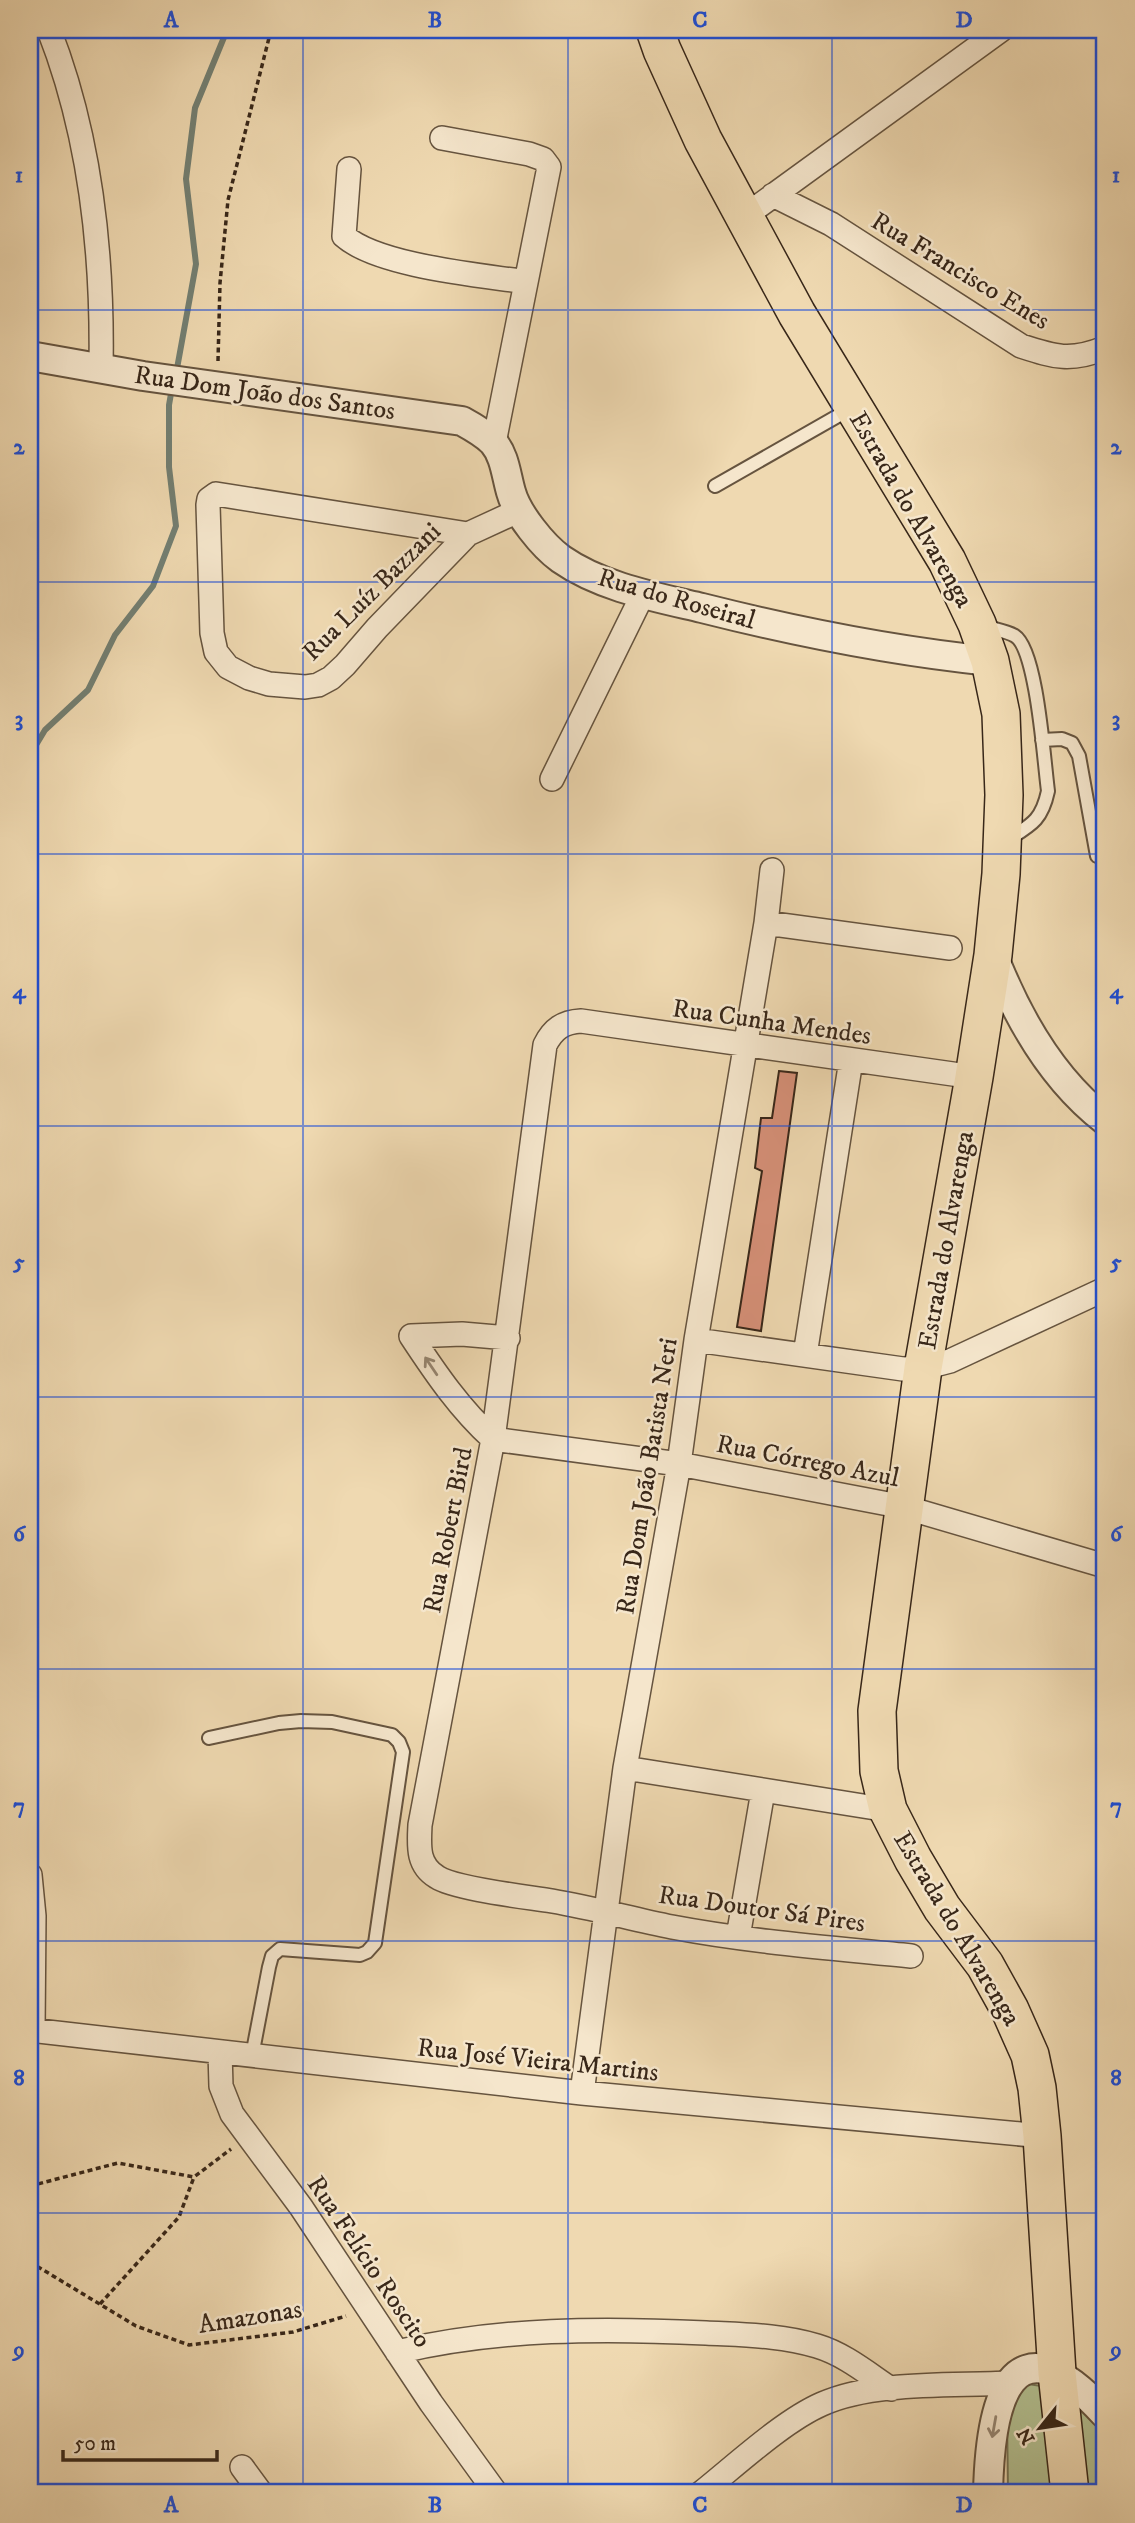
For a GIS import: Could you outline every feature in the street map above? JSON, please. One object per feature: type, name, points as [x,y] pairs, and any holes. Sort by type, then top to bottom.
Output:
[{"type":"main road","name":"Estrada do Alvarenga","points":[[655,30],[703,139],[759,206],[797,314],[947,561],[977,624],[990,661],[1001,714],[1004,756],[1002,843],[993,955],[923,1368],[877,1711],[878,1771],[888,1810],[913,1859],[942,1908],[985,1965],[1010,2010],[1030,2055],[1042,2136],[1057,2373],[1070,2493]]},
{"type":"street","points":[[49,30],[77,114],[89,176],[102,296],[102,369]]},
{"type":"street","points":[[759,206],[1001,30]]},
{"type":"street","points":[[442,138],[529,154],[546,161],[549,167],[494,443]]},
{"type":"street","points":[[349,169],[344,236],[355,246],[370,253],[437,268],[526,282]]},
{"type":"street","name":"Rua Francisco Enes","points":[[792,181],[831,224],[1021,346],[1054,357],[1074,357],[1105,348]]},
{"type":"street","name":"Rua Francisco Enes","points":[[759,206],[831,224]]},
{"type":"street","name":"Rua Dom João dos Santos","points":[[30,356],[143,376],[462,421],[494,443]]},
{"type":"street","name":"Rua do Roseiral","points":[[494,443],[505,466],[518,511],[560,559],[585,572],[643,594],[874,646],[990,661]]},
{"type":"street","name":"Rua Luíz Bazzani","points":[[468,534],[220,493],[212,495],[208,505],[209,573],[212,633],[216,652],[228,667],[249,678],[269,684],[305,687],[317,685],[331,678],[468,534],[518,511]]},
{"type":"street","points":[[552,779],[643,594]]},
{"type":"street","name":"Rua Dom João Batista Neri","points":[[582,2093],[625,1768],[679,1464],[696,1340],[766,923],[772,870]]},
{"type":"street","points":[[766,923],[950,948]]},
{"type":"street","points":[[993,955],[1009,996],[1038,1046],[1065,1081],[1105,1120]]},
{"type":"street","points":[[984,1008],[1003,1009],[1027,1027]]},
{"type":"street","name":"Rua Cunha Mendes","points":[[563,1024],[581,1021],[974,1077]]},
{"type":"street","name":"Rua Robert Bird","points":[[563,1024],[550,1034],[545,1045],[493,1439],[420,1825],[418,1852],[426,1867],[438,1878],[467,1886],[605,1910]]},
{"type":"street","points":[[805,1355],[851,1060]]},
{"type":"street","points":[[696,1340],[903,1368],[923,1368],[967,1353],[1105,1289]]},
{"type":"street","points":[[493,1439],[451,1395],[411,1336],[462,1334],[508,1338]]},
{"type":"street","name":"Rua Córrego Azul","points":[[493,1439],[679,1464],[904,1507],[1105,1566]]},
{"type":"street","points":[[625,1768],[888,1810]]},
{"type":"street","points":[[738,1937],[763,1791]]},
{"type":"street","points":[[30,1875],[34,1916],[32,2030]]},
{"type":"street","name":"Rua Doutor Sá Pires","points":[[605,1910],[671,1927],[911,1956]]},
{"type":"street","name":"Rua José Vieira Martins","points":[[32,2030],[582,2093],[1042,2136]]},
{"type":"street","name":"Rua Felício Roscito","points":[[220,2052],[221,2086],[226,2102],[248,2136],[302,2207],[397,2352],[496,2493]]},
{"type":"street","points":[[397,2352],[465,2339],[600,2330],[749,2335],[790,2339],[820,2346],[849,2360],[891,2389]]},
{"type":"street","points":[[988,2493],[993,2432],[999,2400],[1008,2384],[1024,2371],[1033,2368],[1057,2373],[1073,2381],[1105,2414]]},
{"type":"street","points":[[701,2493],[791,2422],[822,2404],[853,2394],[891,2389],[1008,2384]]},
{"type":"street","points":[[242,2467],[261,2493]]},
{"type":"lane","points":[[715,486],[853,407]]},
{"type":"lane","points":[[977,624],[1016,636],[1025,648],[1032,670],[1048,791],[1044,809],[1031,825],[1002,843]]},
{"type":"lane","points":[[1042,740],[1062,739],[1072,743],[1079,756],[1097,856]]},
{"type":"lane","points":[[209,1738],[279,1723],[332,1722],[392,1734],[399,1742],[402,1752],[375,1943],[360,1955],[279,1949],[272,1956],[268,1967],[252,2056]]},
{"type":"path","points":[[203,384],[220,340],[220,282],[228,200],[271,30]]},
{"type":"path","points":[[100,2304],[179,2217],[194,2177],[248,2136]]},
{"type":"path","points":[[30,2186],[118,2163],[194,2177]]},
{"type":"path","name":"Amazonas","points":[[30,2262],[136,2326],[189,2345],[293,2332],[369,2309]]},
{"type":"green space","points":[[1028,2384],[1048,2387],[1105,2425],[1105,2493],[1008,2493],[1007,2414],[1013,2393]]},
{"type":"building","points":[[779,1071],[797,1073],[761,1331],[737,1327],[762,1171],[755,1168],[761,1118],[772,1118]]},
{"type":"waterway","points":[[176,374],[196,264],[186,179],[195,108],[227,30]]},
{"type":"waterway","points":[[30,755],[45,730],[88,690],[115,635],[153,586],[176,526],[169,467],[169,405],[172,388]]}]
